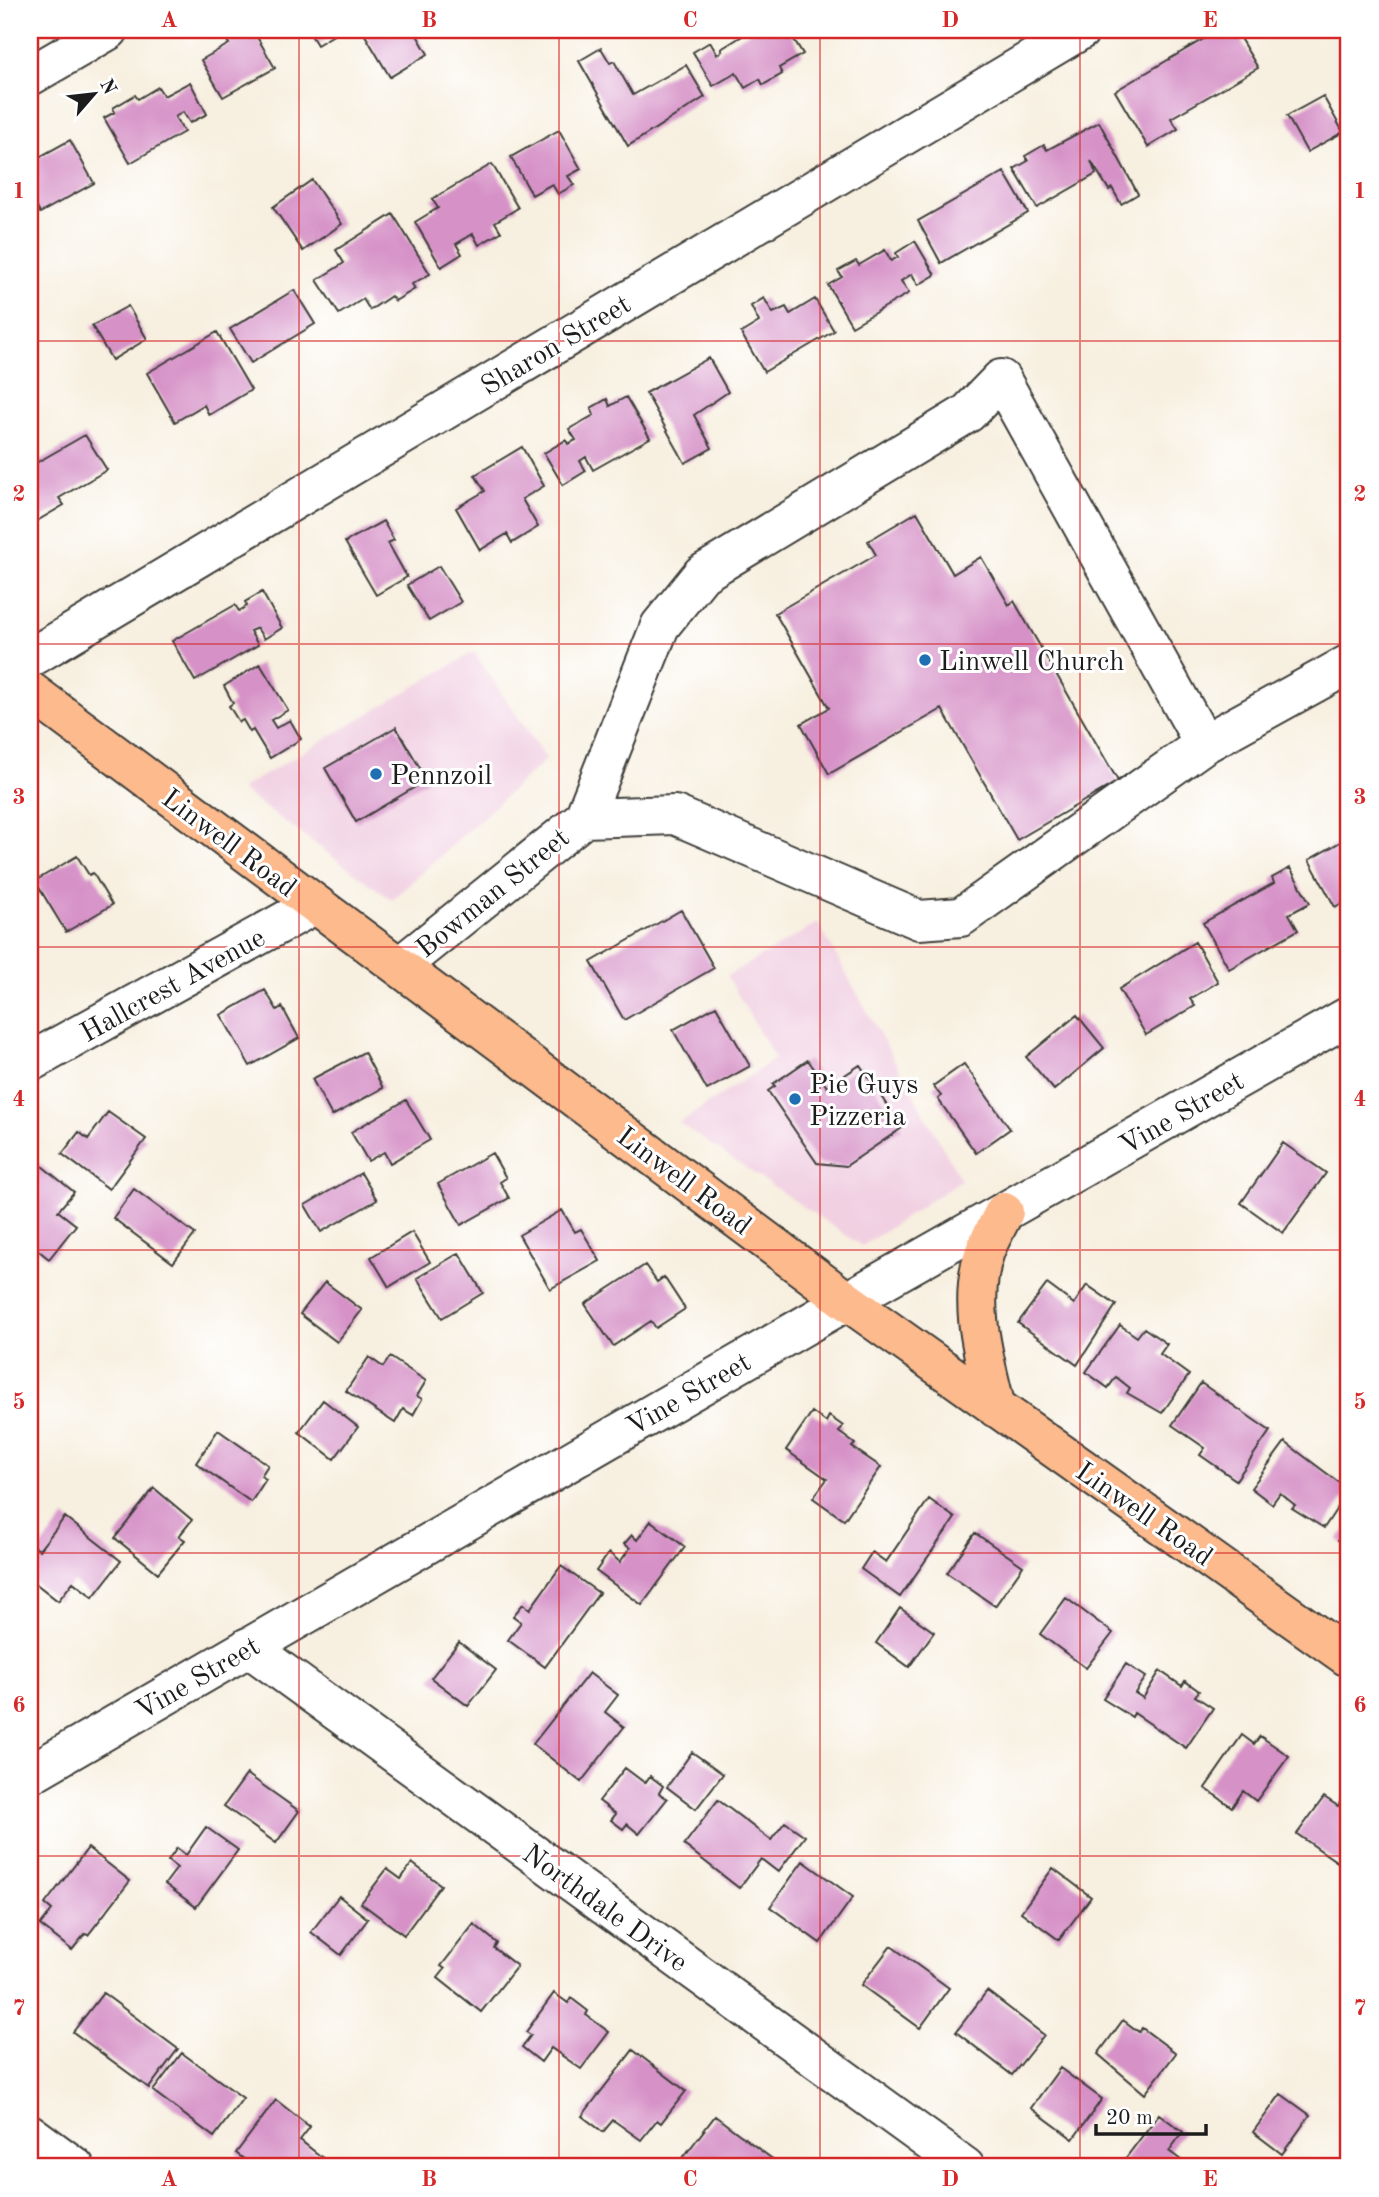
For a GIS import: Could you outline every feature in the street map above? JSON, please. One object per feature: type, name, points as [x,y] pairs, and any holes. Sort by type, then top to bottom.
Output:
[{"type":"main road","name":"Linwell Road","points":[[30,691],[847,1301],[1349,1658]]},
{"type":"main road","points":[[996,1408],[979,1335],[978,1281],[985,1251],[1004,1212]]},
{"type":"street","points":[[30,76],[109,30]]},
{"type":"street","name":"Sharon Street","points":[[30,658],[1081,30]]},
{"type":"street","points":[[1204,744],[1001,379],[968,413],[702,574],[660,626],[584,818],[675,815],[919,920],[961,917],[1204,744],[1349,664]]},
{"type":"street","name":"Bowman Street","points":[[400,966],[584,818]]},
{"type":"street","name":"Hallcrest Avenue","points":[[30,1062],[314,905]]},
{"type":"street","name":"Vine Street","points":[[30,1774],[847,1301],[1345,1024]]},
{"type":"street","name":"Northdale Drive","points":[[248,1647],[965,2167]]},
{"type":"street","points":[[30,2134],[75,2167]]},
{"type":"shaded area","points":[[474,652],[546,759],[392,900],[240,789]]},
{"type":"shaded area","points":[[818,923],[961,1180],[862,1246],[679,1123],[775,1059],[727,976]]},
{"type":"building","points":[[243,30],[253,30],[275,68],[223,97],[201,60],[229,44],[226,39]]},
{"type":"building","points":[[308,30],[342,30],[317,45]]},
{"type":"building","points":[[362,30],[414,30],[428,54],[390,77]]},
{"type":"building","points":[[752,30],[788,30],[803,54],[779,68],[782,74],[763,85],[760,79],[745,88],[736,73],[713,86],[693,52],[710,42],[717,54]]},
{"type":"building","points":[[836,30],[852,30],[840,36]]},
{"type":"building","points":[[1219,30],[1235,30],[1258,68],[1171,118],[1178,129],[1148,147],[1115,91]]},
{"type":"building","points":[[601,48],[610,63],[614,61],[633,95],[686,65],[705,97],[628,146],[579,61]]},
{"type":"building","points":[[190,82],[207,114],[190,123],[183,112],[175,117],[184,132],[130,163],[104,118],[115,112],[113,108],[135,95],[138,99],[158,87],[164,96]]},
{"type":"building","points":[[1323,96],[1343,132],[1307,152],[1287,116]]},
{"type":"building","points":[[1099,122],[1138,194],[1121,204],[1091,161],[1096,174],[1037,208],[1014,169],[1028,161],[1025,156],[1044,145],[1047,150]]},
{"type":"building","points":[[559,130],[581,169],[568,176],[574,185],[558,194],[552,184],[532,195],[511,157]]},
{"type":"building","points":[[70,140],[94,183],[40,213],[30,195],[30,162]]},
{"type":"building","points":[[492,164],[518,208],[495,222],[501,232],[479,245],[473,234],[456,244],[462,254],[441,267],[415,222],[438,208],[432,199]]},
{"type":"building","points":[[1004,172],[1028,213],[941,263],[918,221]]},
{"type":"building","points":[[312,180],[342,224],[303,251],[273,207]]},
{"type":"building","points":[[393,214],[430,274],[412,284],[415,289],[395,301],[391,296],[370,310],[363,299],[339,314],[317,280],[344,263],[336,250]]},
{"type":"building","points":[[915,241],[935,275],[918,285],[912,274],[901,281],[909,293],[852,326],[828,285],[842,277],[838,271],[856,261],[859,265],[885,250],[891,261],[898,257],[896,253]]},
{"type":"building","points":[[294,290],[315,324],[251,363],[230,329]]},
{"type":"building","points":[[764,298],[773,313],[786,307],[790,314],[815,299],[834,331],[764,372],[741,333],[759,322],[751,306]]},
{"type":"building","points":[[128,306],[147,339],[112,360],[92,326]]},
{"type":"building","points":[[217,332],[251,390],[209,415],[204,405],[175,422],[147,373]]},
{"type":"building","points":[[709,358],[728,392],[694,415],[712,448],[685,463],[646,393]]},
{"type":"building","points":[[626,397],[650,438],[593,470],[586,457],[580,461],[586,471],[563,485],[544,453],[566,440],[568,444],[576,440],[569,429],[594,415],[591,408],[607,399],[610,406]]},
{"type":"building","points":[[85,435],[107,470],[59,498],[64,505],[30,525],[30,453],[36,463]]},
{"type":"building","points":[[522,447],[544,486],[522,499],[538,527],[512,543],[507,534],[480,550],[456,508],[485,491],[475,475]]},
{"type":"building","name":"Linwell Church","points":[[917,512],[953,574],[981,557],[1009,605],[1014,601],[1118,781],[1017,840],[942,709],[829,774],[801,724],[829,708],[775,613],[876,555],[868,541]]},
{"type":"building","points":[[383,521],[394,540],[388,543],[407,577],[376,595],[345,542]]},
{"type":"building","points":[[439,566],[461,602],[429,621],[407,585]]},
{"type":"building","points":[[262,592],[282,628],[264,639],[257,628],[250,631],[258,645],[195,681],[172,641],[235,605],[239,611],[247,606],[245,602]]},
{"type":"building","points":[[260,664],[288,710],[271,720],[276,728],[290,720],[301,739],[270,758],[253,730],[250,732],[243,720],[239,722],[229,706],[233,703],[224,686]]},
{"type":"building","name":"Pennzoil","points":[[396,727],[427,780],[356,822],[325,768]]},
{"type":"building","points":[[1349,837],[1349,899],[1335,907],[1309,860]]},
{"type":"building","points":[[77,856],[89,875],[93,873],[112,905],[66,932],[35,881]]},
{"type":"building","points":[[1290,868],[1310,903],[1289,914],[1298,930],[1229,969],[1203,923],[1274,883],[1272,878]]},
{"type":"building","points":[[681,910],[714,968],[624,1020],[591,962]]},
{"type":"building","points":[[1195,942],[1218,982],[1190,999],[1195,1006],[1146,1035],[1119,989]]},
{"type":"building","points":[[265,990],[277,1010],[282,1007],[299,1038],[250,1066],[221,1015]]},
{"type":"building","points":[[716,1006],[750,1066],[707,1090],[673,1030]]},
{"type":"building","points":[[1077,1015],[1104,1048],[1054,1090],[1026,1057]]},
{"type":"building","points":[[364,1052],[383,1088],[332,1116],[312,1079]]},
{"type":"building","points":[[808,1060],[827,1087],[860,1065],[902,1128],[846,1166],[817,1163],[768,1091],[775,1086],[773,1084]]},
{"type":"building","points":[[964,1064],[1010,1129],[976,1153],[938,1099],[941,1096],[933,1086]]},
{"type":"building","points":[[406,1100],[430,1140],[390,1163],[384,1152],[368,1161],[351,1132]]},
{"type":"building","points":[[108,1112],[146,1139],[109,1189],[62,1154],[79,1132],[88,1139]]},
{"type":"building","points":[[1283,1143],[1326,1173],[1283,1233],[1241,1203]]},
{"type":"building","points":[[492,1153],[506,1178],[500,1182],[509,1198],[461,1225],[438,1184]]},
{"type":"building","points":[[37,1162],[74,1192],[58,1211],[76,1225],[49,1259],[33,1246],[30,1250],[30,1171]]},
{"type":"building","points":[[361,1173],[377,1200],[321,1232],[305,1205]]},
{"type":"building","points":[[134,1189],[195,1234],[173,1263],[113,1218]]},
{"type":"building","points":[[562,1210],[575,1232],[581,1229],[600,1261],[550,1289],[519,1235]]},
{"type":"building","points":[[412,1232],[430,1262],[389,1287],[371,1257]]},
{"type":"building","points":[[459,1253],[483,1293],[442,1318],[417,1278]]},
{"type":"building","points":[[645,1265],[657,1282],[664,1277],[685,1309],[656,1328],[651,1321],[613,1346],[585,1304]]},
{"type":"building","points":[[325,1282],[362,1310],[337,1342],[300,1314]]},
{"type":"building","points":[[1047,1284],[1074,1304],[1087,1285],[1116,1305],[1077,1365],[1018,1323]]},
{"type":"building","points":[[1120,1325],[1137,1337],[1144,1328],[1167,1344],[1160,1354],[1189,1375],[1162,1413],[1127,1393],[1130,1388],[1116,1377],[1108,1388],[1086,1372]]},
{"type":"building","points":[[369,1357],[383,1367],[390,1357],[426,1381],[417,1396],[422,1399],[413,1415],[403,1409],[395,1423],[346,1391]]},
{"type":"building","points":[[1201,1383],[1270,1431],[1236,1480],[1200,1455],[1205,1448],[1172,1425]]},
{"type":"building","points":[[323,1400],[358,1427],[334,1459],[299,1432]]},
{"type":"building","points":[[812,1412],[826,1422],[829,1416],[843,1426],[839,1432],[855,1444],[852,1447],[881,1467],[844,1520],[813,1498],[827,1479],[786,1450]]},
{"type":"building","points":[[218,1430],[268,1465],[261,1476],[266,1479],[251,1502],[196,1463]]},
{"type":"building","points":[[1285,1442],[1349,1490],[1324,1528],[1292,1508],[1295,1505],[1280,1493],[1272,1504],[1251,1488]]},
{"type":"building","points":[[154,1488],[192,1520],[179,1536],[185,1540],[158,1573],[115,1538]]},
{"type":"building","points":[[929,1499],[955,1518],[900,1597],[861,1569],[872,1552],[886,1562]]},
{"type":"building","points":[[65,1517],[121,1561],[93,1597],[73,1582],[58,1601],[30,1579],[30,1543],[39,1550]]},
{"type":"building","points":[[651,1521],[685,1547],[642,1605],[596,1571],[609,1553],[620,1562],[630,1548],[624,1544],[632,1535],[637,1540]]},
{"type":"building","points":[[1349,1525],[1349,1548],[1338,1540]]},
{"type":"building","points":[[975,1533],[1023,1566],[995,1606],[947,1573]]},
{"type":"building","points":[[561,1566],[599,1593],[545,1667],[508,1640],[521,1622],[513,1616],[523,1604],[530,1609]]},
{"type":"building","points":[[1066,1598],[1113,1633],[1086,1668],[1040,1634]]},
{"type":"building","points":[[900,1608],[934,1632],[909,1667],[876,1643]]},
{"type":"building","points":[[459,1642],[496,1670],[468,1706],[431,1678]]},
{"type":"building","points":[[1126,1664],[1146,1677],[1135,1693],[1143,1698],[1160,1671],[1182,1686],[1185,1681],[1199,1691],[1195,1696],[1213,1708],[1186,1748],[1134,1713],[1132,1717],[1103,1699]]},
{"type":"building","points":[[589,1673],[618,1695],[605,1712],[624,1727],[581,1782],[533,1744]]},
{"type":"building","points":[[1242,1735],[1254,1744],[1260,1736],[1289,1756],[1256,1801],[1243,1791],[1232,1807],[1205,1788]]},
{"type":"building","points":[[692,1752],[723,1774],[696,1809],[667,1787]]},
{"type":"building","points":[[625,1768],[645,1783],[650,1776],[663,1786],[659,1793],[667,1799],[639,1834],[627,1824],[623,1829],[611,1820],[616,1814],[599,1801]]},
{"type":"building","points":[[247,1774],[299,1811],[276,1843],[224,1806]]},
{"type":"building","points":[[1324,1797],[1338,1806],[1343,1798],[1349,1802],[1349,1870],[1297,1834]]},
{"type":"building","points":[[718,1800],[771,1840],[785,1822],[805,1836],[778,1872],[761,1859],[739,1888],[684,1845]]},
{"type":"building","points":[[206,1827],[238,1850],[196,1907],[165,1884],[177,1868],[168,1861],[177,1848],[186,1855]]},
{"type":"building","points":[[88,1848],[130,1881],[88,1935],[85,1934],[72,1950],[40,1925],[52,1910],[45,1904]]},
{"type":"building","points":[[803,1861],[853,1897],[820,1943],[770,1907]]},
{"type":"building","points":[[412,1863],[441,1885],[404,1935],[361,1903],[387,1869],[401,1879]]},
{"type":"building","points":[[1053,1868],[1091,1897],[1059,1940],[1021,1912]]},
{"type":"building","points":[[339,1896],[368,1919],[341,1955],[311,1932]]},
{"type":"building","points":[[474,1924],[497,1943],[494,1948],[517,1966],[481,2012],[438,1978],[445,1969],[441,1966]]},
{"type":"building","points":[[891,1946],[949,1988],[920,2028],[861,1985]]},
{"type":"building","points":[[987,1991],[1044,2035],[1012,2075],[956,2032]]},
{"type":"building","points":[[103,1993],[178,2049],[149,2088],[73,2032]]},
{"type":"building","points":[[554,1993],[568,2003],[571,1998],[588,2011],[586,2015],[609,2032],[581,2069],[551,2048],[541,2062],[522,2047],[531,2035],[526,2032]]},
{"type":"building","points":[[1123,2020],[1139,2032],[1142,2028],[1176,2053],[1145,2094],[1098,2054]]},
{"type":"building","points":[[633,2050],[686,2091],[661,2123],[657,2120],[641,2140],[613,2120],[603,2132],[582,2116]]},
{"type":"building","points":[[182,2053],[243,2098],[214,2137],[153,2091]]},
{"type":"building","points":[[1060,2068],[1102,2099],[1073,2139],[1031,2108]]},
{"type":"building","points":[[1281,2094],[1310,2115],[1282,2154],[1253,2132]]},
{"type":"building","points":[[276,2100],[310,2127],[300,2140],[329,2163],[326,2167],[254,2167],[236,2153]]},
{"type":"building","points":[[1159,2114],[1183,2132],[1169,2151],[1190,2167],[1119,2167]]},
{"type":"building","points":[[715,2116],[783,2167],[685,2167],[679,2163]]},
{"type":"building","points":[[365,2159],[376,2167],[358,2167]]},
{"type":"place","name":"Linwell Church","points":[[925,660]]},
{"type":"place","name":"Pennzoil","points":[[376,774]]},
{"type":"place","name":"Pie Guys Pizzeria","points":[[795,1099]]}]
